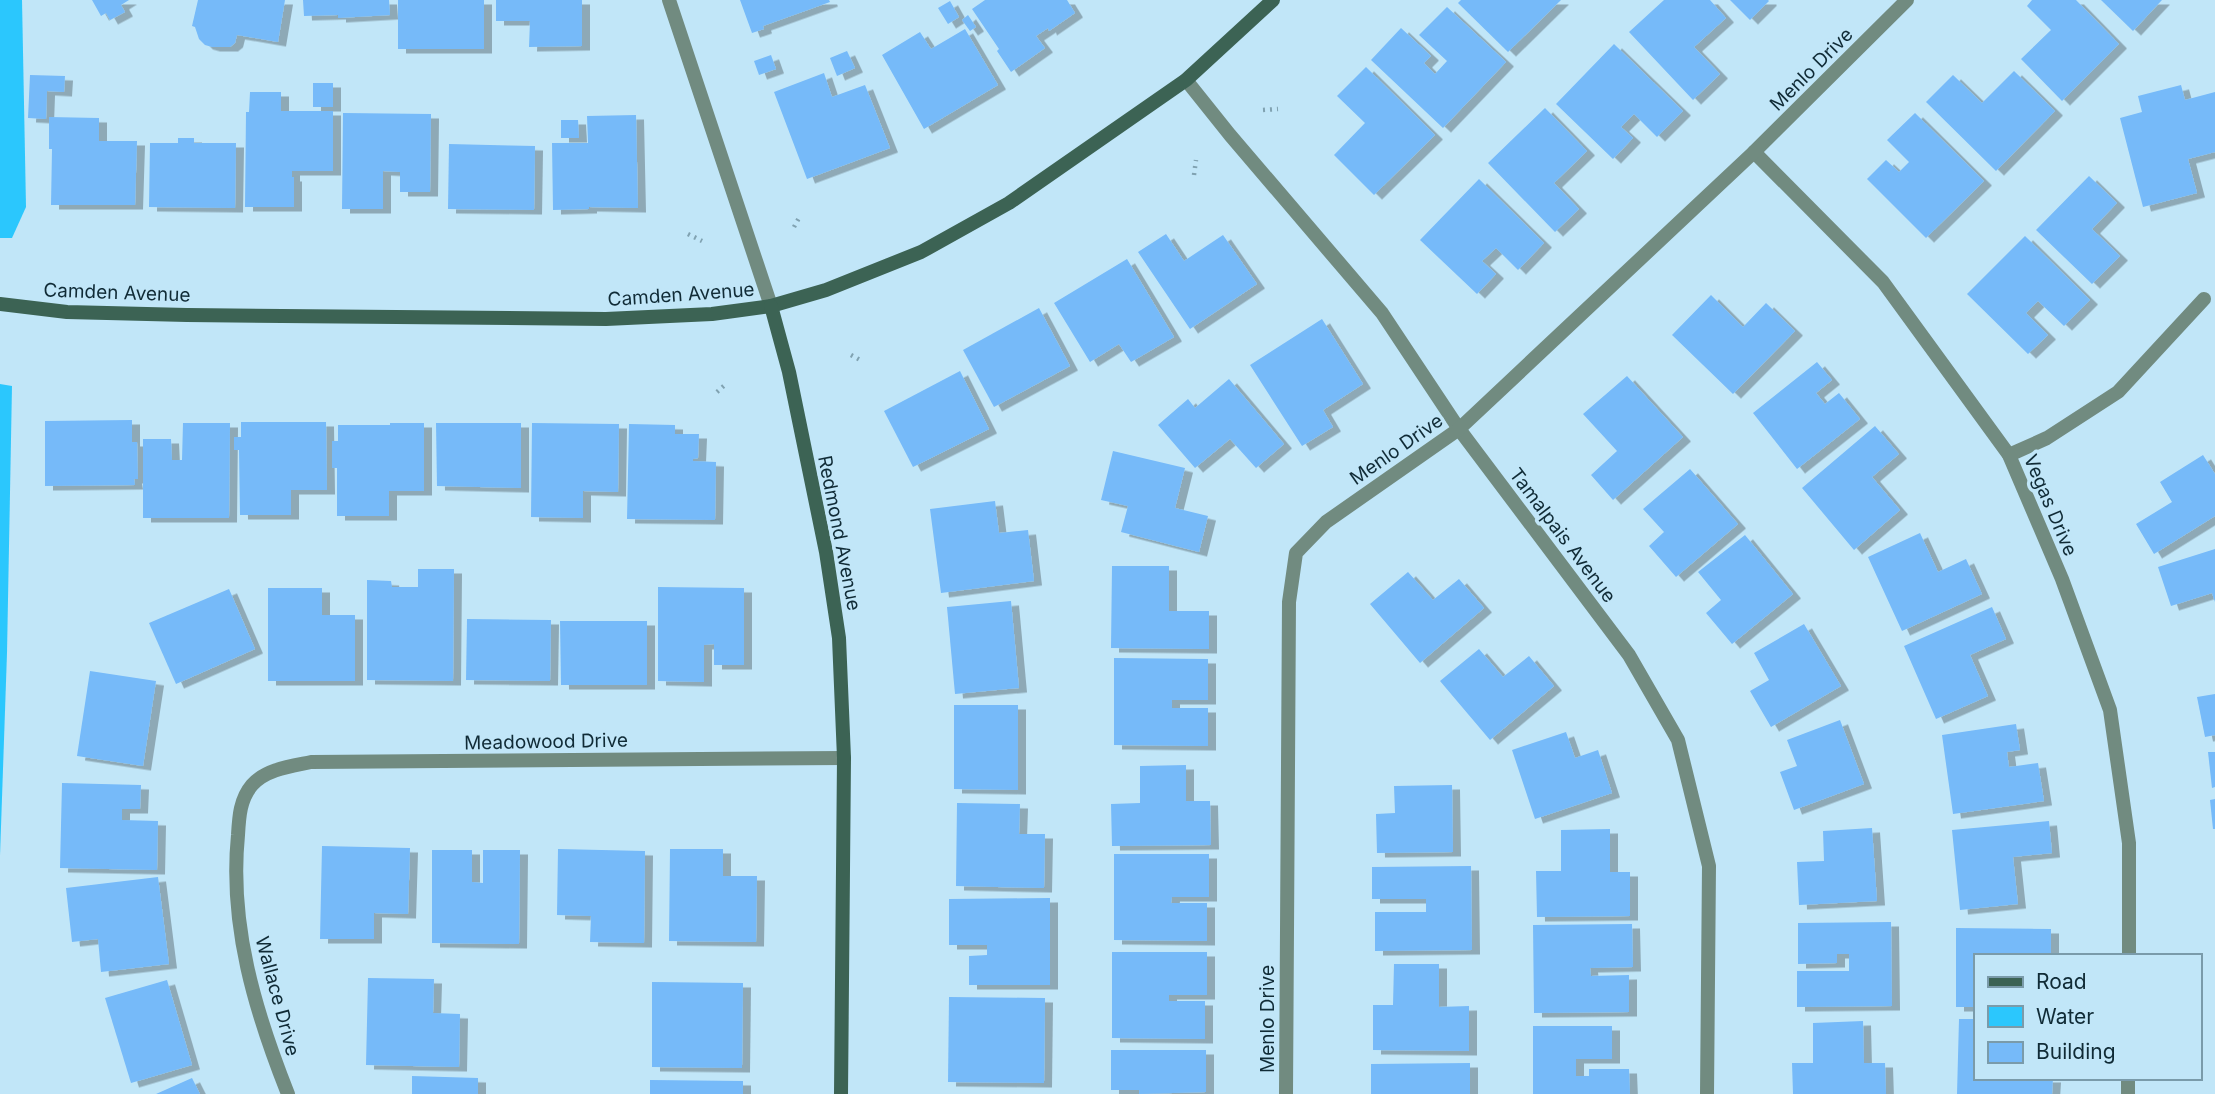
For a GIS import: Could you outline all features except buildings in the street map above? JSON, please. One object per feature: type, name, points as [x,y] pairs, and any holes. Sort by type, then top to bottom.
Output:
[{"type":"street","name":"Redmond Avenue","points":[[669,0],[771,306],[789,372],[826,552],[839,638],[844,758],[841,1094]]},
{"type":"street","name":"Camden Avenue","points":[[0,304],[67,312],[606,319],[712,314],[771,306],[826,290],[921,252],[1009,203],[1186,80],[1273,0]]},
{"type":"street","name":"Menlo Drive","points":[[1286,1094],[1289,602],[1296,553],[1326,522],[1459,429],[1754,152],[1907,0]]},
{"type":"street","name":"Tamalpais Avenue","points":[[1186,80],[1382,313],[1459,429],[1629,654],[1678,740],[1709,866],[1707,1094]]},
{"type":"street","name":"Vegas Drive","points":[[1754,152],[1883,282],[2009,455],[2062,579],[2110,710],[2129,843],[2129,954]]},
{"type":"street","points":[[2009,455],[2047,438],[2118,392],[2204,299]]},
{"type":"street","name":"Meadowood Drive","points":[[253,784],[278,769],[311,762],[844,758]]},
{"type":"street","name":"Wallace Drive","points":[[253,784],[240,807],[236,898],[244,960],[267,1040],[288,1094]]},
{"type":"path","points":[[1263,110],[1278,109]]},
{"type":"path","points":[[1194,175],[1196,160]]},
{"type":"path","points":[[794,227],[800,216]]},
{"type":"path","points":[[688,234],[702,240]]},
{"type":"path","points":[[851,355],[862,361]]},
{"type":"path","points":[[717,392],[727,383]]},
{"type":"water","points":[[0,0],[22,0],[26,207],[12,238],[0,238]]},
{"type":"water","points":[[0,384],[12,386],[0,856]]}]
